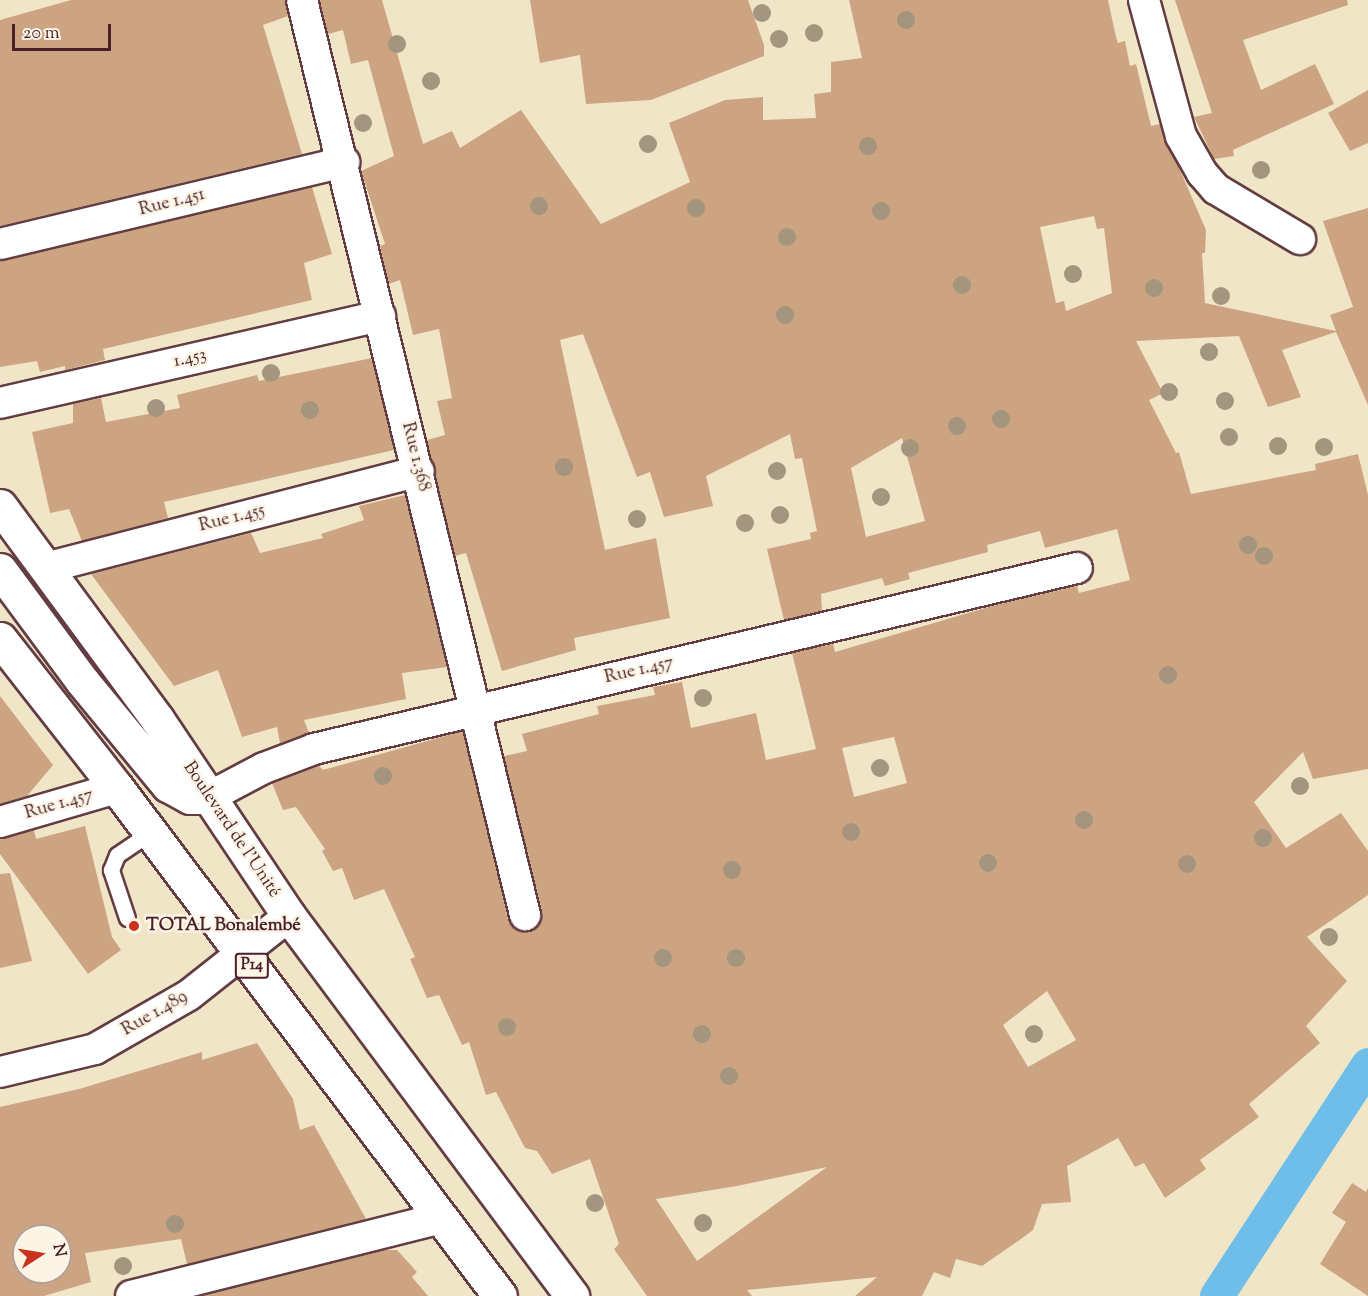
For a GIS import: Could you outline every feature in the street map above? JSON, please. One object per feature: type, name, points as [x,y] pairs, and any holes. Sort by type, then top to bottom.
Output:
[{"type":"main road","name":"Boulevard de l'Unité","points":[[0,506],[157,719],[289,916],[572,1296]]},
{"type":"main road","points":[[0,570],[83,682],[168,785],[190,797],[209,797]]},
{"type":"main road","name":"P14","points":[[0,639],[151,831],[500,1296]]},
{"type":"street","name":"Rue 1.368","points":[[302,0],[344,162],[525,915]]},
{"type":"street","points":[[1144,0],[1181,136],[1202,173],[1216,189],[1300,239]]},
{"type":"street","name":"Rue 1.451","points":[[0,244],[344,162]]},
{"type":"street","name":"1.453","points":[[0,403],[380,316]]},
{"type":"street","name":"Rue 1.455","points":[[45,568],[419,471]]},
{"type":"street","name":"Rue 1.457","points":[[209,797],[264,768],[314,749],[1077,567]]},
{"type":"street","name":"Rue 1.457","points":[[0,822],[117,788]]},
{"type":"street","name":"Rue 1.489","points":[[0,1072],[95,1049],[189,995],[244,954],[289,916]]},
{"type":"street","points":[[131,1296],[442,1218]]},
{"type":"lane","points":[[127,918],[111,870],[117,855],[151,831]]},
{"type":"building","points":[[71,0],[285,0],[288,16],[263,25],[302,154],[0,226],[0,20]]},
{"type":"building","points":[[320,0],[382,0],[423,144],[452,131],[460,148],[521,110],[601,224],[690,182],[669,123],[725,100],[763,97],[763,120],[816,118],[814,94],[831,92],[831,62],[862,58],[849,0],[1108,0],[1118,43],[1125,41],[1130,66],[1136,64],[1151,126],[1160,124],[1206,230],[1205,253],[1202,253],[1205,303],[1336,331],[1330,315],[1353,307],[1323,221],[1368,208],[1368,405],[1336,332],[1282,350],[1301,397],[1268,407],[1239,336],[1136,341],[1163,393],[1149,400],[1176,453],[1179,452],[1191,494],[1316,470],[1315,464],[1358,454],[1368,495],[1368,769],[1313,779],[1303,752],[1254,802],[1286,848],[1341,813],[1368,851],[1368,895],[1307,937],[1347,981],[1306,1026],[1320,1043],[1249,1104],[1259,1117],[1200,1160],[1206,1169],[1165,1198],[1144,1163],[1135,1167],[1118,1138],[1067,1166],[1071,1202],[1042,1204],[1033,1230],[982,1266],[956,1259],[950,1278],[934,1272],[922,1296],[855,1296],[877,1277],[747,1290],[752,1296],[647,1296],[614,1249],[619,1244],[590,1159],[552,1174],[537,1151],[525,1148],[496,1092],[486,1095],[469,1042],[462,1045],[439,995],[427,998],[410,959],[415,957],[384,889],[354,900],[342,868],[333,871],[322,851],[325,849],[296,807],[283,810],[272,783],[319,766],[323,770],[463,731],[508,919],[513,927],[528,932],[537,927],[542,911],[504,756],[527,751],[522,734],[599,714],[597,706],[655,695],[653,687],[682,682],[691,728],[756,713],[766,760],[816,749],[792,653],[833,644],[835,652],[992,606],[1077,586],[1079,593],[1130,580],[1117,529],[1045,548],[1040,531],[987,545],[988,552],[908,573],[910,579],[885,586],[882,578],[821,594],[822,611],[784,620],[767,549],[811,539],[810,533],[817,531],[802,458],[795,459],[790,434],[706,476],[713,506],[664,517],[650,472],[637,477],[583,334],[560,340],[605,550],[656,538],[670,618],[574,638],[576,650],[502,671],[466,553],[455,556],[427,440],[445,435],[437,401],[452,398],[439,329],[413,335],[400,280],[389,284],[380,246],[385,244],[361,171],[394,156],[368,60],[351,64],[343,30],[328,34]],"holes":[[[1094,216],[1097,229],[1104,228],[1112,293],[1066,311],[1064,301],[1056,303],[1040,227]],[[902,438],[925,521],[866,537],[851,468]],[[894,737],[907,783],[854,797],[842,748]],[[1047,991],[1076,1040],[1028,1067],[1003,1025]],[[827,1167],[697,1261],[656,1199],[737,1186]]]},
{"type":"building","points":[[530,0],[748,0],[764,45],[764,56],[651,100],[586,104],[580,55],[540,63]]},
{"type":"building","points":[[1175,0],[1347,0],[1348,5],[1243,40],[1261,90],[1315,64],[1334,104],[1233,150],[1234,156],[1214,159],[1194,117],[1212,113]]},
{"type":"building","points":[[1368,90],[1368,143],[1350,151],[1328,113]]},
{"type":"building","points":[[312,187],[332,254],[304,263],[312,300],[103,349],[105,360],[65,370],[65,366],[40,372],[37,361],[0,367],[0,261]]},
{"type":"building","points":[[372,358],[394,450],[164,502],[168,518],[82,541],[69,509],[50,513],[32,432],[73,423],[73,404],[101,398],[106,422],[180,408],[177,395],[257,375],[259,381]]},
{"type":"building","points":[[405,495],[447,667],[402,673],[406,699],[304,720],[309,733],[280,743],[277,727],[242,737],[218,670],[174,686],[91,574],[251,533],[260,553],[323,538],[321,534],[364,520],[359,506]]},
{"type":"building","points":[[0,696],[53,765],[27,796],[0,804]]},
{"type":"building","points":[[85,826],[112,937],[121,950],[88,974],[0,854],[0,839],[34,830],[36,839]]},
{"type":"building","points":[[10,873],[32,961],[0,968],[0,874]]},
{"type":"building","points":[[257,1043],[293,1099],[300,1130],[314,1125],[366,1219],[187,1264],[181,1239],[85,1253],[91,1282],[44,1296],[0,1296],[0,1107],[79,1089],[202,1052],[202,1060]]},
{"type":"building","points":[[1352,1183],[1366,1192],[1368,1188],[1368,1296],[1320,1264],[1346,1222],[1332,1213]]},
{"type":"building","points":[[383,1250],[397,1250],[417,1272],[412,1277],[428,1296],[202,1296]]},
{"type":"waterway","points":[[1217,1296],[1368,1065]]},
{"type":"place","name":"TOTAL Bonalembé","points":[[134,926]]}]
